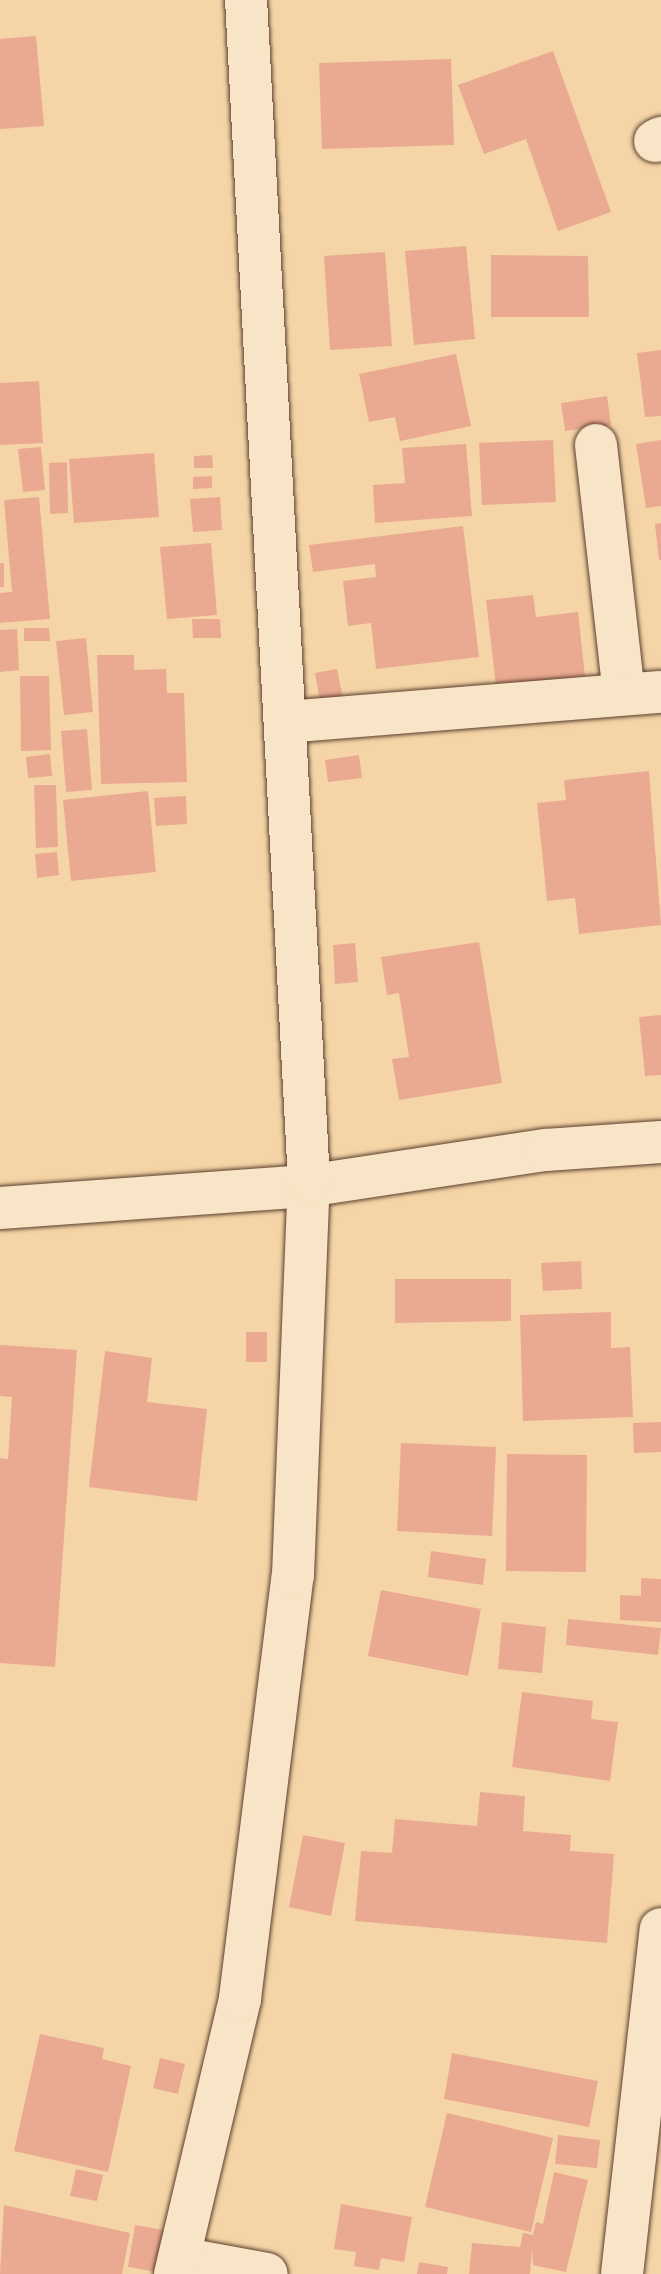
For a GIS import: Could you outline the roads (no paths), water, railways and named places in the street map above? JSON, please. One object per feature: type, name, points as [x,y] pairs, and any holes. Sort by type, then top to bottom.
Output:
[{"type":"street","points":[[246,0],[286,722],[307,1186],[293,1575],[240,1998],[177,2266],[267,2274]]},
{"type":"street","points":[[286,722],[643,693],[596,445]]},
{"type":"street","points":[[0,1208],[307,1186],[546,1150],[661,1142]]},
{"type":"street","points":[[622,2274],[661,1929]]}]
